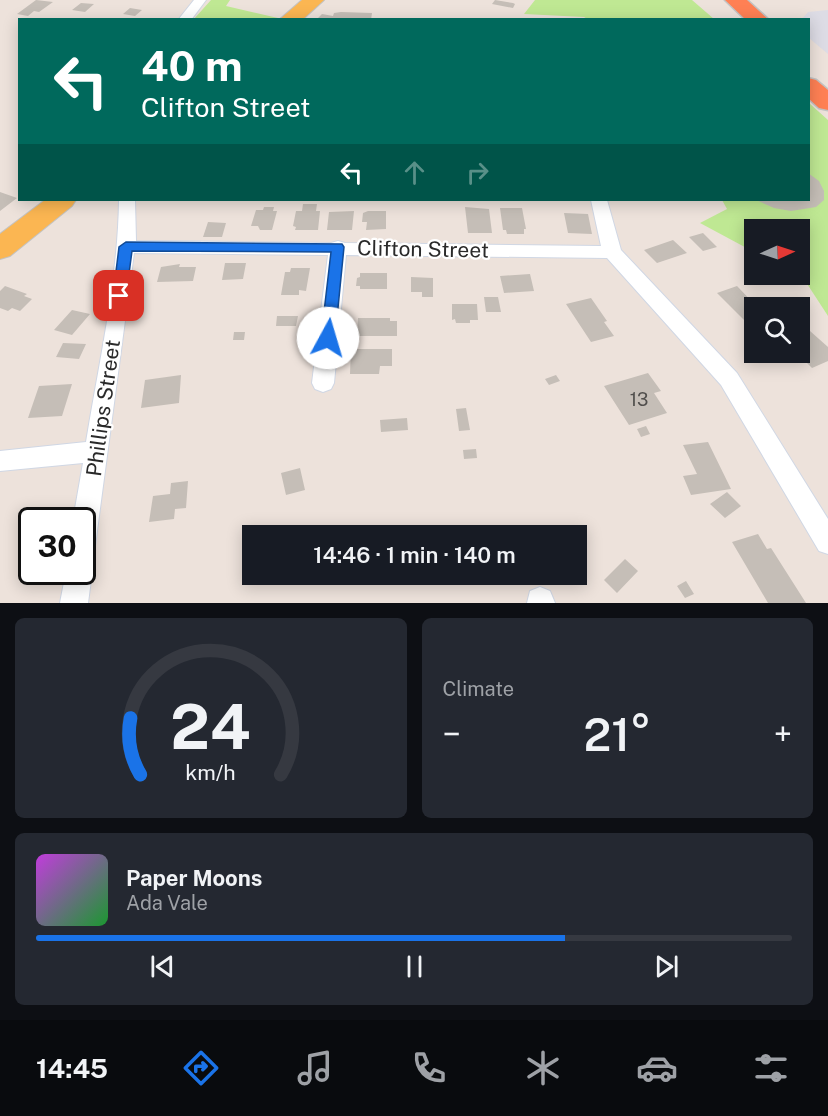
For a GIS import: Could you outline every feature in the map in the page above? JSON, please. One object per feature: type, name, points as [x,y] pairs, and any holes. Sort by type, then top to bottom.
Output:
[{"type":"highway","points":[[729,9],[754,18]]},
{"type":"highway","points":[[810,63],[828,77]]},
{"type":"highway","points":[[810,88],[828,103]]},
{"type":"main road","points":[[292,18],[314,0]]},
{"type":"main road","points":[[0,249],[61,201]]},
{"type":"street","points":[[186,18],[200,0]]},
{"type":"street","name":"Phillips Street","points":[[88,507],[126,247],[127,201]]},
{"type":"street","points":[[599,201],[612,252],[729,379],[828,542]]},
{"type":"street","name":"Clifton Street","points":[[126,247],[338,247],[612,252]]},
{"type":"street","points":[[323,383],[338,247]]},
{"type":"street","points":[[0,460],[97,452]]},
{"type":"street","points":[[74,603],[77,585]]},
{"type":"shaded area","points":[[828,10],[828,54],[810,39],[810,18],[803,18],[808,12]]},
{"type":"green space","points":[[211,0],[230,0],[226,6],[278,18],[195,18]]},
{"type":"green space","points":[[535,0],[692,0],[713,18],[586,18],[524,14]]},
{"type":"green space","points":[[810,104],[828,120],[828,316],[808,285],[810,285],[810,219],[744,219],[744,247],[700,223],[727,209],[723,201],[810,201]]},
{"type":"building","points":[[36,0],[53,2],[39,12],[34,11],[28,16],[17,14]]},
{"type":"building","points":[[495,0],[515,4],[513,8],[492,4]]},
{"type":"building","points":[[81,3],[94,4],[85,12],[72,10]]},
{"type":"building","points":[[130,8],[142,10],[135,16],[123,14]]},
{"type":"building","points":[[334,13],[372,13],[371,18],[318,18],[322,14],[333,16]]},
{"type":"building","points":[[810,174],[819,181],[824,191],[824,200],[816,207],[791,211],[774,208],[758,201],[810,201]]},
{"type":"building","points":[[0,192],[17,198],[0,211]]},
{"type":"building","points":[[303,204],[317,204],[316,211],[320,211],[318,230],[295,230],[296,227],[293,226],[296,211],[302,211]]},
{"type":"building","points":[[264,207],[274,207],[273,211],[277,211],[272,230],[260,230],[258,226],[251,226],[256,210],[263,210]]},
{"type":"building","points":[[465,207],[489,209],[492,233],[468,233]]},
{"type":"building","points":[[500,208],[522,208],[526,229],[524,229],[524,234],[507,234],[506,230],[503,230]]},
{"type":"building","points":[[354,211],[352,230],[327,230],[329,212]]},
{"type":"building","points":[[386,211],[386,229],[366,230],[367,222],[362,222],[363,213]]},
{"type":"building","points":[[564,213],[588,214],[592,234],[568,233]]},
{"type":"building","points":[[208,222],[226,223],[222,237],[203,237]]},
{"type":"building","points":[[703,233],[717,247],[703,251],[689,237]]},
{"type":"building","points":[[673,240],[687,253],[657,263],[644,250]]},
{"type":"building","points":[[225,263],[246,263],[243,279],[222,280]]},
{"type":"building","points":[[180,264],[179,267],[196,267],[193,281],[157,282],[161,267]]},
{"type":"building","points":[[291,268],[310,268],[306,291],[299,290],[299,295],[281,295],[285,272],[290,272]]},
{"type":"building","points":[[360,273],[387,273],[387,289],[360,289],[360,286],[356,286]]},
{"type":"building","points":[[530,274],[534,291],[504,293],[500,276]]},
{"type":"building","points":[[411,277],[433,278],[433,297],[422,297],[422,292],[411,292]]},
{"type":"building","points":[[5,286],[27,294],[24,296],[32,299],[20,311],[0,308],[0,291]]},
{"type":"building","points":[[737,286],[748,297],[744,297],[744,320],[717,293]]},
{"type":"building","points":[[484,297],[498,297],[501,312],[486,312]]},
{"type":"building","points":[[591,298],[614,336],[591,342],[566,304]]},
{"type":"building","points":[[452,304],[477,304],[478,320],[470,320],[470,323],[456,323],[455,319],[452,320]]},
{"type":"building","points":[[72,310],[90,314],[72,335],[54,330]]},
{"type":"building","points":[[277,316],[298,316],[296,326],[276,326]]},
{"type":"building","points":[[358,318],[390,318],[390,321],[397,321],[397,336],[357,336]]},
{"type":"building","points":[[810,331],[828,347],[828,361],[812,368],[807,363],[810,363]]},
{"type":"building","points":[[234,332],[245,332],[244,340],[233,340]]},
{"type":"building","points":[[63,343],[86,344],[79,359],[56,357]]},
{"type":"building","points":[[351,349],[392,349],[392,366],[380,366],[379,374],[350,374]]},
{"type":"building","points":[[648,373],[661,391],[654,393],[667,413],[629,425],[604,386]]},
{"type":"building","points":[[181,375],[179,403],[141,408],[145,380]]},
{"type":"building","points":[[556,375],[560,381],[549,385],[545,379]]},
{"type":"building","points":[[72,384],[62,416],[28,418],[39,386]]},
{"type":"building","points":[[466,408],[470,430],[459,431],[456,409]]},
{"type":"building","points":[[407,418],[408,430],[381,432],[380,420]]},
{"type":"building","points":[[646,426],[650,434],[641,437],[637,429]]},
{"type":"building","points":[[708,442],[731,489],[691,495],[683,476],[697,474],[683,445]]},
{"type":"building","points":[[476,449],[477,458],[464,459],[463,450]]},
{"type":"building","points":[[300,468],[305,490],[286,495],[281,473]]},
{"type":"building","points":[[188,481],[186,508],[175,509],[174,519],[149,522],[153,496],[170,494],[171,483]]},
{"type":"building","points":[[727,492],[741,506],[725,518],[710,504]]},
{"type":"building","points":[[758,534],[767,549],[771,548],[806,603],[768,603],[732,542]]},
{"type":"building","points":[[625,559],[638,571],[617,593],[604,580]]},
{"type":"building","points":[[686,581],[694,594],[685,598],[677,586]]},
{"type":"route","points":[[119,296],[126,247],[338,247],[328,338]]}]
